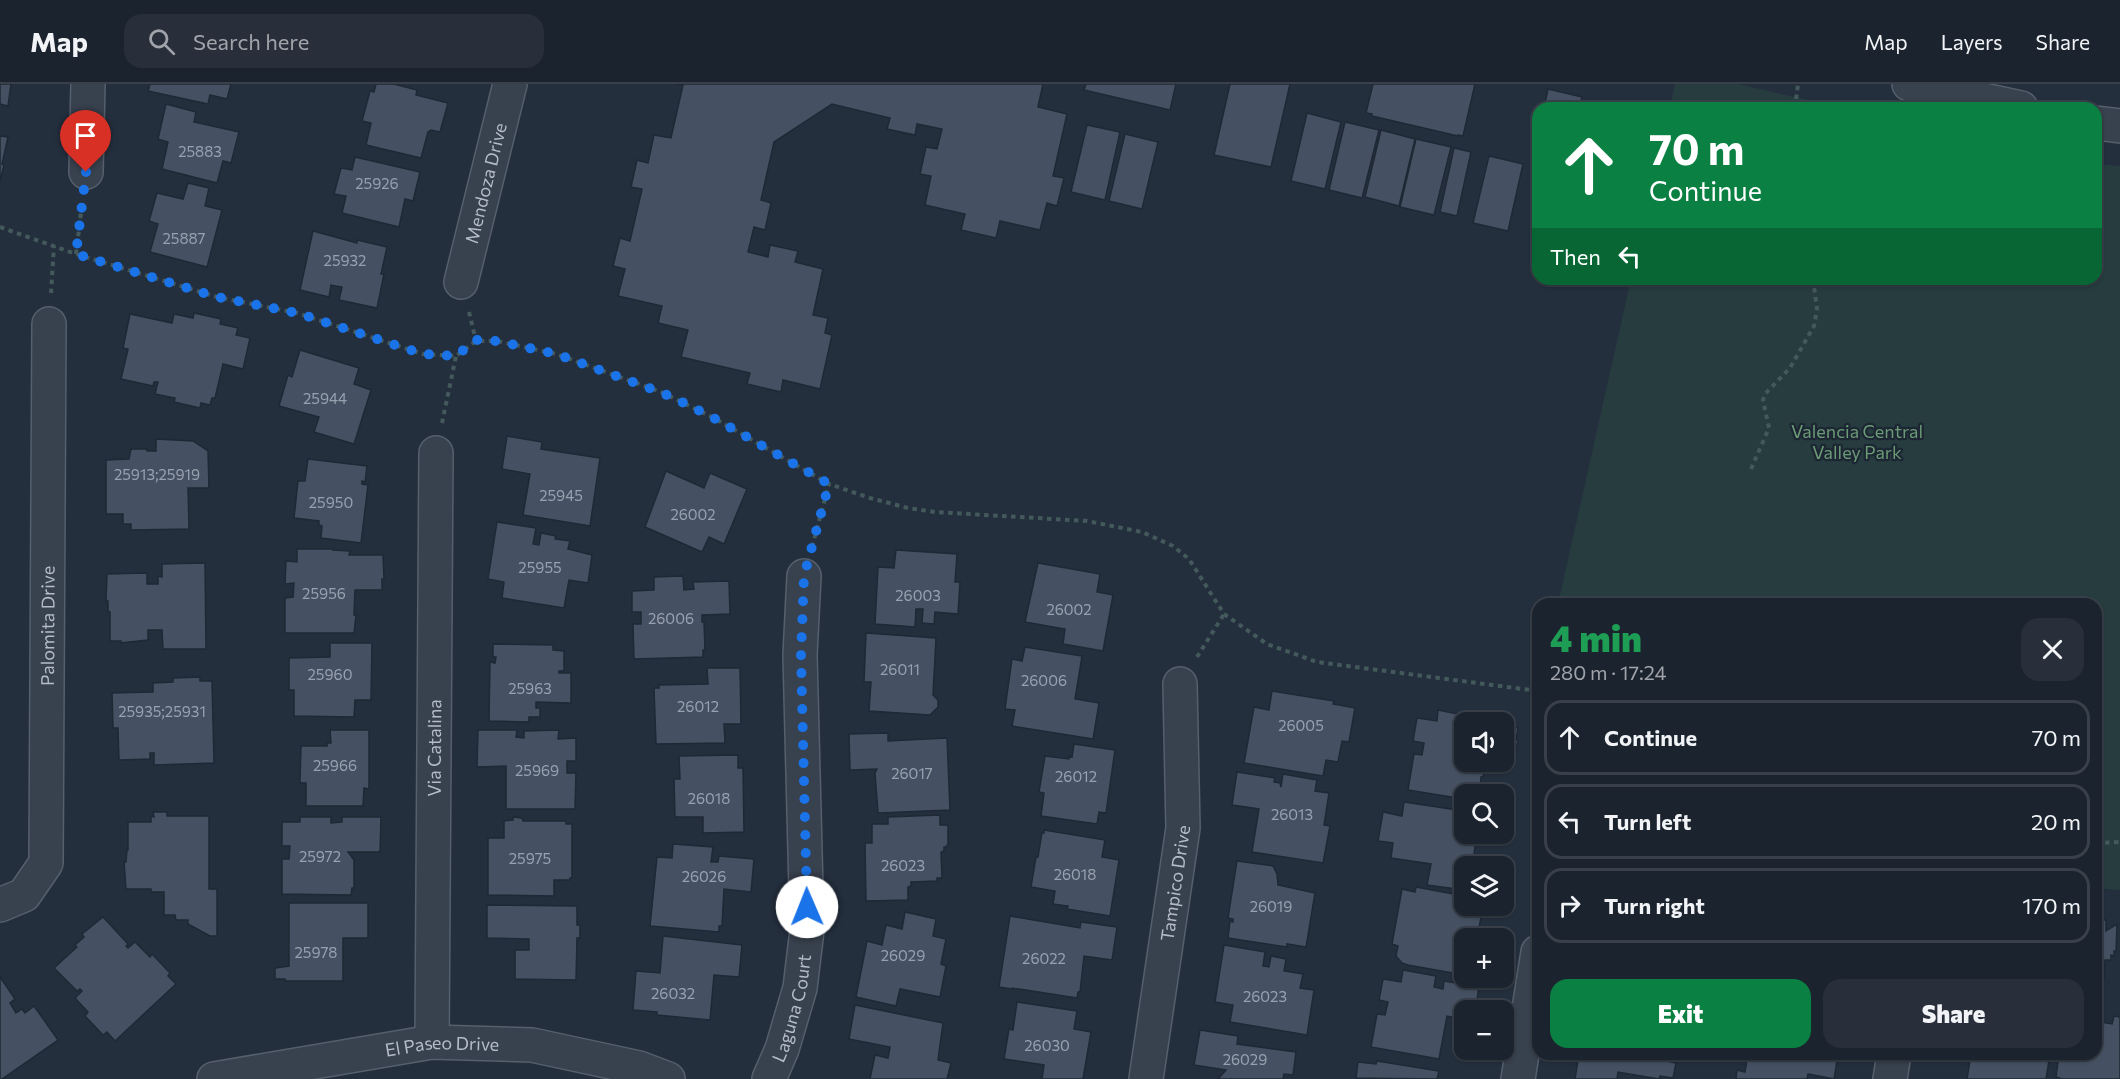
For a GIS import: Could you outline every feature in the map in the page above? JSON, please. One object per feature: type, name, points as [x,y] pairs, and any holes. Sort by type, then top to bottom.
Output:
[{"type":"street","points":[[86,172],[88,84]]},
{"type":"street","name":"Mendoza Drive","points":[[462,282],[510,84]]},
{"type":"street","points":[[1909,84],[1993,102]]},
{"type":"street","points":[[2102,124],[2120,126]]},
{"type":"street","name":"Palomita Drive","points":[[0,906],[24,895],[46,863],[50,324]]},
{"type":"street","name":"Via Catalina","points":[[432,1042],[436,453]]},
{"type":"street","name":"Laguna Court","points":[[769,1079],[782,1049],[800,988],[807,930],[801,655],[804,576]]},
{"type":"street","name":"Tampico Drive","points":[[1146,1079],[1183,828],[1180,684]]},
{"type":"street","points":[[1518,1079],[1532,990]]},
{"type":"street","name":"El Paseo Drive","points":[[214,1079],[432,1042],[532,1045],[639,1068],[668,1079]]},
{"type":"street","points":[[1890,1079],[1893,1060]]},
{"type":"path","points":[[1796,102],[1798,84]]},
{"type":"path","points":[[76,254],[86,172]]},
{"type":"path","points":[[0,227],[76,254],[217,297],[297,313],[423,354],[456,356]]},
{"type":"path","points":[[50,324],[54,246]]},
{"type":"path","points":[[1751,469],[1769,428],[1763,400],[1765,394],[1790,368],[1814,326],[1817,309],[1814,285]]},
{"type":"path","points":[[436,453],[456,356],[476,340],[497,341],[556,354],[671,397],[712,417],[829,484],[870,498],[935,512],[1088,521],[1142,532],[1173,546],[1189,560],[1224,614],[1268,644],[1317,662],[1532,690]]},
{"type":"path","points":[[804,576],[829,484]]},
{"type":"path","points":[[1180,684],[1224,614]]},
{"type":"path","points":[[2102,843],[2120,842]]},
{"type":"green space","points":[[1675,84],[1738,84],[1817,102],[1671,102]]},
{"type":"green space","name":"Valencia Central Valley Park","points":[[2102,164],[2120,166],[2120,890],[2102,888],[2102,598],[1559,598],[1630,285],[2102,285]]},
{"type":"building","points":[[0,84],[11,84],[8,106],[0,104]]},
{"type":"building","points":[[150,84],[231,84],[227,99],[210,95],[208,104],[148,91]]},
{"type":"building","points":[[376,84],[394,84],[417,90],[416,95],[448,103],[440,132],[431,130],[428,132],[421,158],[366,145],[371,123],[362,121],[370,91],[374,92]]},
{"type":"building","points":[[677,84],[1043,84],[1038,107],[1067,114],[1053,176],[1064,178],[1057,206],[1047,203],[1040,230],[1000,221],[996,238],[961,230],[965,214],[925,205],[931,176],[920,174],[926,147],[937,149],[942,129],[917,124],[915,135],[887,129],[890,118],[832,104],[774,142],[761,200],[771,203],[765,230],[754,227],[748,252],[768,257],[770,245],[798,251],[795,262],[823,269],[813,315],[828,318],[825,333],[832,335],[820,389],[783,380],[781,392],[747,384],[750,373],[681,357],[688,330],[658,323],[662,306],[618,296],[625,269],[613,266],[620,238],[630,241],[642,189],[631,187],[637,160],[648,163],[654,135],[671,138],[683,85]]},
{"type":"building","points":[[1086,84],[1176,84],[1170,110],[1084,90]]},
{"type":"building","points":[[1230,84],[1290,84],[1271,167],[1214,155]]},
{"type":"building","points":[[1373,84],[1475,84],[1463,136],[1366,113]]},
{"type":"building","points":[[1548,89],[1582,97],[1581,102],[1545,102]]},
{"type":"building","points":[[166,104],[196,112],[194,122],[239,132],[231,163],[223,161],[217,183],[162,169],[168,142],[158,139]]},
{"type":"building","points":[[1307,113],[1341,122],[1325,189],[1291,181]]},
{"type":"building","points":[[1345,122],[1379,130],[1362,198],[1329,190]]},
{"type":"building","points":[[1087,125],[1120,132],[1105,200],[1071,192]]},
{"type":"building","points":[[1381,130],[1415,139],[1399,206],[1365,197]]},
{"type":"building","points":[[1125,134],[1158,142],[1142,209],[1109,201]]},
{"type":"building","points":[[0,136],[8,137],[0,182]]},
{"type":"building","points":[[1416,139],[1451,147],[1434,215],[1400,207]]},
{"type":"building","points":[[1454,148],[1471,152],[1457,216],[1440,212]]},
{"type":"building","points":[[1489,156],[1523,164],[1508,231],[1473,223]]},
{"type":"building","points":[[355,157],[420,172],[413,201],[405,199],[399,227],[342,213],[346,196],[334,194],[341,168],[352,170]]},
{"type":"building","points":[[188,183],[209,188],[205,206],[222,210],[207,267],[150,252],[158,224],[149,221],[157,193],[183,199]]},
{"type":"building","points":[[313,231],[357,243],[357,240],[387,247],[377,308],[339,300],[342,287],[331,285],[329,297],[300,290]]},
{"type":"building","points":[[194,313],[221,319],[220,324],[238,328],[236,335],[250,338],[243,369],[223,364],[215,398],[212,398],[210,405],[201,403],[200,408],[174,402],[175,398],[155,394],[158,382],[154,382],[153,386],[121,379],[128,349],[123,348],[130,314],[172,323],[174,314],[193,318]]},
{"type":"building","points":[[300,350],[359,368],[354,384],[371,390],[354,444],[314,432],[319,417],[279,406],[288,375],[292,377]]},
{"type":"building","points":[[507,436],[542,442],[541,449],[600,458],[590,526],[523,515],[530,474],[502,469]]},
{"type":"building","points":[[156,439],[193,441],[208,451],[209,488],[188,488],[189,529],[131,530],[131,524],[123,524],[123,514],[106,514],[106,460],[129,459],[131,449],[156,451]]},
{"type":"building","points":[[308,459],[367,466],[365,482],[362,481],[362,484],[368,485],[361,543],[321,538],[322,526],[319,525],[319,521],[294,518],[298,481],[305,481]]},
{"type":"building","points":[[666,471],[704,488],[710,473],[747,489],[724,544],[709,537],[702,552],[645,527]]},
{"type":"building","points":[[497,522],[536,528],[533,544],[539,545],[541,533],[556,536],[555,539],[570,541],[568,549],[592,555],[588,583],[569,580],[564,608],[502,598],[504,582],[488,579]]},
{"type":"building","points":[[297,549],[333,549],[350,551],[349,555],[383,555],[382,590],[355,590],[354,633],[285,633],[285,598],[293,597],[294,583],[285,584],[286,561],[297,562]]},
{"type":"building","points":[[896,550],[957,554],[955,582],[960,582],[958,614],[935,612],[934,624],[922,623],[923,609],[916,609],[915,627],[875,624],[878,567],[894,568]]},
{"type":"building","points":[[205,563],[206,649],[163,649],[162,630],[148,630],[148,640],[120,643],[121,641],[110,641],[110,612],[108,601],[106,601],[107,574],[147,573],[147,584],[158,584],[158,576],[162,577],[162,564]]},
{"type":"building","points":[[1038,563],[1100,574],[1097,592],[1113,595],[1103,651],[1063,644],[1065,629],[1025,622]]},
{"type":"building","points":[[683,576],[684,590],[694,589],[693,582],[729,581],[730,614],[702,615],[705,650],[703,650],[703,657],[634,659],[633,624],[641,624],[641,612],[632,612],[632,591],[654,590],[654,577]]},
{"type":"building","points":[[866,633],[936,638],[933,695],[938,700],[938,707],[930,715],[869,711],[871,682],[864,682]]},
{"type":"building","points":[[330,643],[372,643],[371,700],[355,700],[354,717],[294,716],[294,690],[289,690],[289,658],[330,657]]},
{"type":"building","points":[[493,644],[553,645],[553,650],[564,651],[564,671],[559,671],[559,673],[571,673],[571,703],[536,702],[536,708],[540,708],[540,717],[529,717],[529,722],[489,721],[490,662],[495,663],[496,657],[493,657]]},
{"type":"building","points":[[1025,647],[1082,656],[1075,699],[1099,703],[1093,739],[1012,726],[1015,710],[1005,709],[1012,659],[1022,661]]},
{"type":"building","points":[[707,668],[740,668],[741,724],[724,724],[725,743],[656,744],[654,688],[659,688],[659,685],[708,684]]},
{"type":"building","points":[[200,677],[200,681],[212,681],[214,763],[154,765],[154,753],[150,753],[150,759],[119,760],[118,728],[113,728],[112,693],[153,692],[153,683],[173,682],[173,678]]},
{"type":"building","points":[[1272,691],[1334,701],[1333,704],[1355,708],[1349,742],[1342,741],[1338,762],[1326,760],[1323,776],[1244,763],[1254,707],[1269,710]]},
{"type":"building","points":[[1438,710],[1454,713],[1454,772],[1484,772],[1481,784],[1454,784],[1454,797],[1408,790],[1414,754],[1422,755],[1424,743],[1413,741],[1417,718],[1437,721]]},
{"type":"building","points":[[1514,727],[1518,728],[1516,740],[1518,740],[1514,758]]},
{"type":"building","points":[[330,730],[369,730],[369,789],[364,788],[363,806],[306,806],[306,783],[300,783],[301,746],[327,746],[327,743],[331,743]]},
{"type":"building","points":[[478,730],[517,730],[516,737],[524,738],[524,731],[559,730],[558,739],[576,738],[576,761],[567,761],[567,773],[576,773],[575,809],[506,809],[506,766],[477,767]]},
{"type":"building","points":[[888,733],[888,741],[947,738],[950,810],[878,813],[875,773],[877,769],[850,770],[849,734]]},
{"type":"building","points":[[1074,744],[1115,750],[1106,813],[1099,812],[1097,824],[1041,816],[1044,793],[1039,792],[1045,756],[1069,759],[1069,756],[1072,757]]},
{"type":"building","points":[[738,755],[738,768],[743,768],[744,832],[703,833],[703,817],[675,817],[674,779],[680,779],[679,756]]},
{"type":"building","points":[[1237,772],[1275,778],[1274,782],[1280,783],[1281,787],[1283,774],[1317,780],[1315,791],[1329,793],[1324,825],[1330,826],[1323,863],[1252,852],[1259,809],[1232,805]]},
{"type":"building","points":[[1404,802],[1454,810],[1454,844],[1475,844],[1474,856],[1454,856],[1454,889],[1427,885],[1431,864],[1391,858],[1393,843],[1378,841],[1383,812],[1402,816]]},
{"type":"building","points":[[153,812],[167,812],[167,816],[209,816],[209,889],[217,889],[217,936],[210,936],[188,924],[188,920],[176,920],[175,915],[164,915],[164,892],[151,892],[151,889],[126,889],[124,862],[126,862],[128,850],[128,822],[151,822],[151,816],[154,817]]},
{"type":"building","points":[[940,815],[940,825],[948,825],[948,844],[941,852],[942,878],[937,878],[937,881],[911,882],[911,886],[908,887],[908,900],[866,901],[865,843],[872,843],[872,824],[888,824],[888,817]]},
{"type":"building","points":[[300,817],[331,817],[331,823],[342,822],[342,817],[381,817],[380,852],[348,852],[354,860],[354,888],[352,888],[351,895],[282,894],[282,859],[289,859],[290,846],[282,846],[282,822],[300,822]]},
{"type":"building","points":[[513,817],[522,818],[523,821],[566,821],[566,824],[572,824],[572,878],[554,880],[554,896],[488,895],[488,838],[504,838],[504,821],[513,820]]},
{"type":"building","points":[[1044,830],[1105,840],[1102,857],[1119,860],[1110,916],[1067,909],[1068,906],[1053,904],[1055,891],[1031,887]]},
{"type":"building","points":[[673,844],[713,847],[711,862],[718,862],[719,856],[754,859],[751,892],[724,889],[722,926],[719,926],[719,932],[650,926],[657,857],[672,858]]},
{"type":"building","points":[[1237,861],[1273,866],[1277,874],[1278,885],[1315,893],[1306,947],[1287,944],[1287,947],[1228,938],[1230,921],[1233,922],[1233,919],[1228,918]]},
{"type":"building","points":[[1416,887],[1454,894],[1454,916],[1481,916],[1479,928],[1454,928],[1454,973],[1408,965],[1402,963],[1396,956],[1398,946],[1392,944],[1402,889],[1415,892]]},
{"type":"building","points":[[289,903],[368,903],[368,938],[343,938],[343,981],[275,979],[275,968],[289,966]]},
{"type":"building","points":[[487,905],[577,906],[580,938],[577,938],[576,980],[515,979],[515,950],[529,950],[529,939],[487,938]]},
{"type":"building","points":[[905,912],[936,919],[933,936],[946,939],[941,964],[946,966],[940,997],[900,989],[896,1006],[856,997],[867,941],[882,945],[886,925],[902,929]]},
{"type":"building","points":[[1010,916],[1080,928],[1081,922],[1117,927],[1112,960],[1084,956],[1080,992],[1077,998],[999,987]]},
{"type":"building","points":[[103,917],[128,944],[126,946],[128,948],[135,942],[150,957],[152,954],[170,973],[168,976],[176,984],[115,1041],[107,1032],[103,1035],[85,1016],[88,1012],[75,998],[82,991],[80,989],[77,991],[54,968],[77,947],[75,945],[84,937],[82,934]]},
{"type":"building","points":[[2102,920],[2106,920],[2106,931],[2117,924],[2116,951],[2114,951],[2114,956],[2111,955],[2111,960],[2105,960],[2104,979],[2102,979]]},
{"type":"building","points":[[663,936],[742,945],[739,977],[714,975],[710,1020],[657,1015],[657,1012],[633,1010],[636,971],[660,973]]},
{"type":"building","points":[[1224,945],[1265,952],[1263,966],[1269,967],[1271,956],[1286,959],[1284,971],[1303,974],[1300,988],[1314,990],[1307,1035],[1230,1022],[1233,1005],[1215,1002]]},
{"type":"building","points":[[1403,970],[1436,976],[1434,987],[1443,989],[1444,981],[1454,983],[1454,988],[1479,988],[1477,1000],[1454,1000],[1454,1017],[1447,1016],[1439,1059],[1371,1047],[1377,1014],[1385,1015],[1388,1002],[1379,1000],[1383,979],[1401,982]]},
{"type":"building","points":[[0,977],[15,999],[10,1003],[16,1013],[22,1009],[25,1013],[34,1006],[58,1040],[2,1079],[0,1079]]},
{"type":"building","points":[[1017,1002],[1077,1011],[1074,1029],[1091,1032],[1083,1079],[1042,1079],[1044,1065],[1004,1059],[1009,1029],[1013,1030]]},
{"type":"building","points":[[855,1005],[943,1023],[938,1060],[951,1063],[947,1079],[870,1079],[875,1055],[888,1058],[890,1047],[849,1039]]},
{"type":"building","points":[[2114,1016],[2120,1017],[2120,1079],[2062,1079],[2056,1077],[2058,1060],[2102,1060],[2102,1022],[2112,1024]]},
{"type":"building","points":[[1200,1030],[1238,1036],[1237,1044],[1296,1052],[1293,1075],[1284,1074],[1283,1079],[1218,1079],[1226,1070],[1194,1065]]},
{"type":"building","points":[[1578,1060],[1662,1060],[1676,1063],[1673,1078],[1660,1076],[1659,1079],[1618,1072],[1617,1079],[1575,1079]]},
{"type":"building","points":[[1747,1060],[1837,1060],[1834,1079],[1808,1074],[1807,1079],[1736,1079],[1737,1070],[1745,1072]]},
{"type":"building","points":[[1970,1060],[2049,1060],[2046,1079],[1967,1079]]},
{"type":"building","points":[[1377,1061],[1439,1071],[1437,1079],[1356,1078],[1358,1062],[1376,1064]]},
{"type":"route","points":[[86,172],[76,254],[217,297],[297,313],[423,354],[456,356],[476,340],[497,341],[556,354],[678,400],[829,484],[804,576],[801,655],[807,907]]}]
